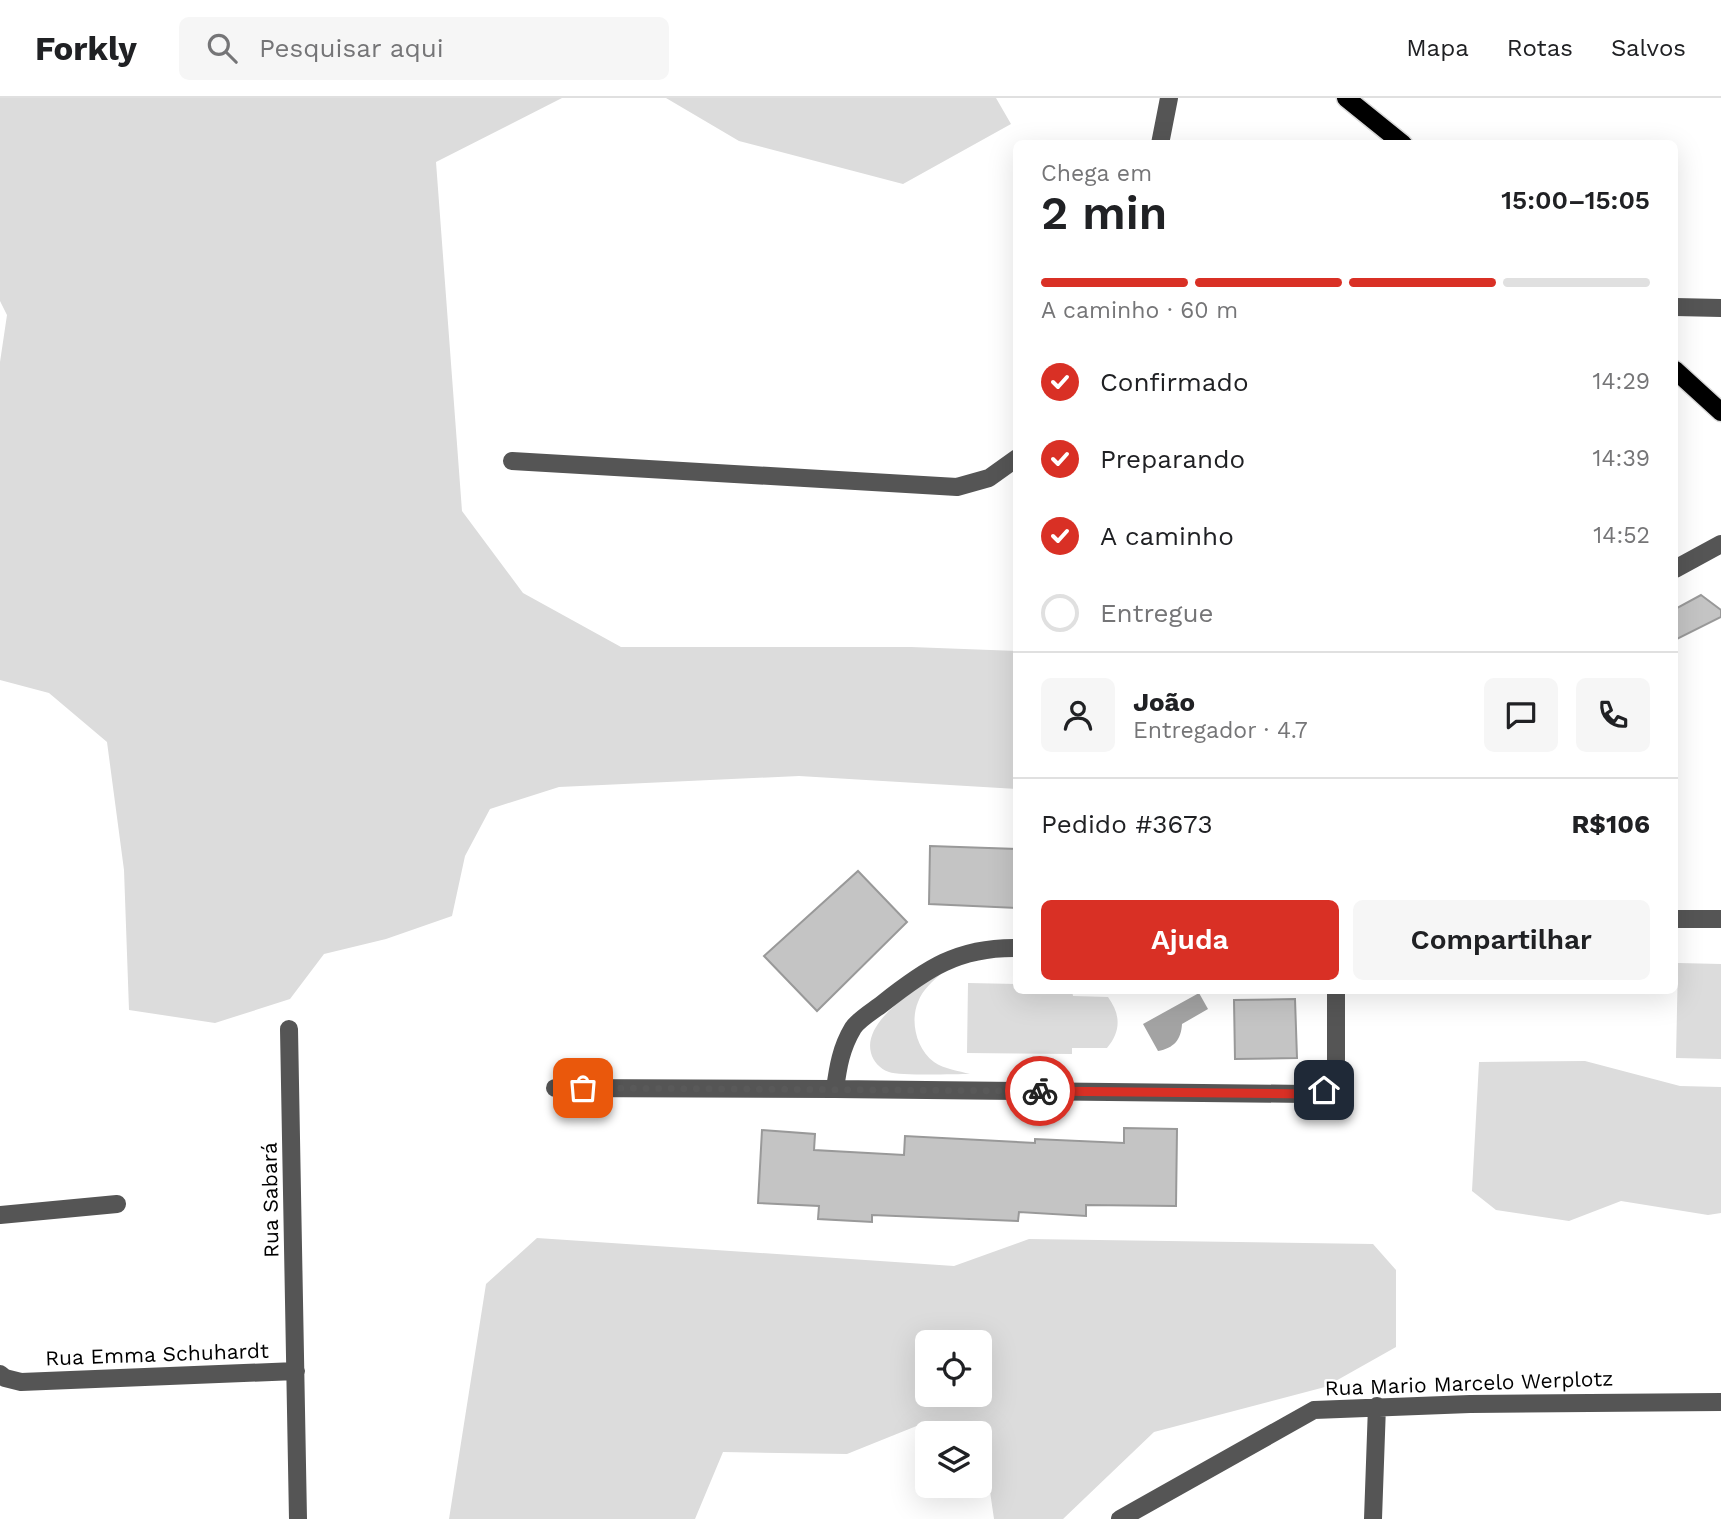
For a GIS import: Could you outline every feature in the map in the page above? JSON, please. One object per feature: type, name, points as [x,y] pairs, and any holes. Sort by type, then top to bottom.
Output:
[{"type":"main road","points":[[1346,98],[1398,140]]},
{"type":"main road","points":[[1678,373],[1721,412]]},
{"type":"street","points":[[1161,140],[1169,98]]},
{"type":"street","points":[[1678,307],[1721,308]]},
{"type":"street","points":[[512,461],[957,487],[989,478],[1013,461]]},
{"type":"street","points":[[1678,567],[1721,544]]},
{"type":"street","points":[[1678,919],[1721,919]]},
{"type":"street","points":[[835,1089],[839,1057],[855,1025],[919,975],[954,956],[996,948],[1013,948]]},
{"type":"street","points":[[555,1088],[1315,1092],[1324,1090],[1336,1071],[1336,994]]},
{"type":"street","name":"Rua Sabará","points":[[289,1029],[296,1371]]},
{"type":"street","points":[[0,1215],[117,1204]]},
{"type":"street","name":"Rua Emma Schuhardt","points":[[0,1374],[21,1382],[296,1371],[298,1519]]},
{"type":"street","name":"Rua Mario Marcelo Werplotz","points":[[1120,1519],[1314,1410],[1377,1406],[1721,1402]]},
{"type":"street","points":[[1373,1519],[1377,1406]]},
{"type":"shaded area","points":[[0,98],[562,98],[436,162],[462,511],[523,593],[621,647],[911,647],[1013,651],[1013,789],[799,776],[559,787],[490,809],[465,856],[452,916],[386,939],[324,954],[290,999],[215,1023],[129,1010],[124,870],[107,742],[49,693],[0,680],[0,362],[7,315],[0,301]]},
{"type":"shaded area","points":[[666,98],[996,98],[1011,124],[903,184],[739,141]]},
{"type":"shaded area","points":[[1678,963],[1721,964],[1721,1059],[1676,1058]]},
{"type":"shaded area","points":[[942,973],[925,989],[918,1002],[916,1034],[923,1050],[934,1062],[970,1074],[904,1074],[883,1069],[875,1062],[871,1053],[875,1029],[894,1006]]},
{"type":"shaded area","points":[[968,983],[1013,984],[1013,994],[1108,997],[1117,1017],[1117,1029],[1107,1048],[1072,1048],[1072,1054],[967,1053]]},
{"type":"shaded area","points":[[1197,994],[1208,1009],[1182,1024],[1176,1042],[1158,1051],[1143,1024]]},
{"type":"shaded area","points":[[1585,1061],[1680,1086],[1721,1087],[1721,1213],[1708,1215],[1621,1201],[1569,1221],[1496,1210],[1472,1191],[1479,1062]]},
{"type":"shaded area","points":[[537,1238],[954,1266],[1029,1239],[1373,1244],[1396,1270],[1396,1347],[1325,1387],[1154,1432],[1063,1519],[994,1519],[991,1498],[992,1421],[915,1421],[915,1427],[847,1454],[723,1452],[695,1519],[449,1519],[486,1284]]},
{"type":"building","points":[[1701,595],[1721,610],[1721,617],[1678,638],[1678,607]]},
{"type":"building","points":[[930,846],[1013,849],[1013,908],[929,904]]},
{"type":"building","points":[[858,871],[907,922],[817,1011],[764,956]]},
{"type":"building","points":[[1295,999],[1297,1058],[1235,1059],[1234,1000]]},
{"type":"building","points":[[1124,1128],[1177,1129],[1176,1206],[1086,1205],[1086,1216],[1019,1212],[1018,1221],[872,1215],[872,1222],[818,1219],[819,1206],[758,1203],[762,1130],[815,1134],[814,1150],[904,1155],[905,1136],[1035,1143],[1035,1139],[1124,1143]]},
{"type":"way so far","points":[[583,1088],[1040,1091]]},
{"type":"route","points":[[1040,1091],[1306,1094],[1324,1090]]}]
